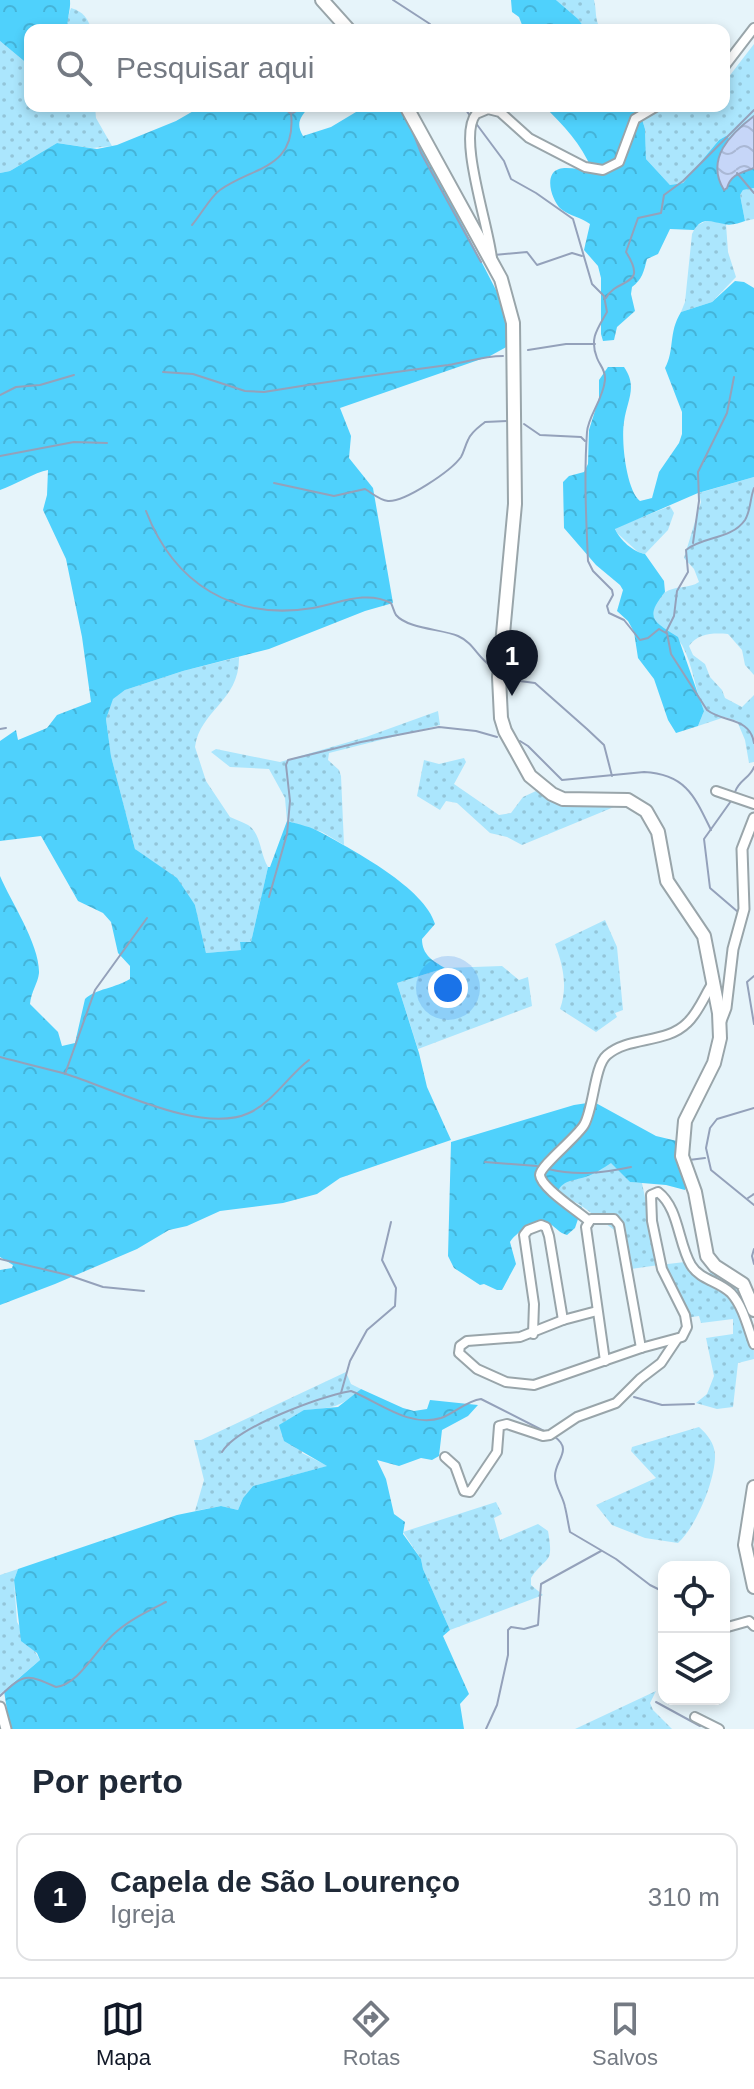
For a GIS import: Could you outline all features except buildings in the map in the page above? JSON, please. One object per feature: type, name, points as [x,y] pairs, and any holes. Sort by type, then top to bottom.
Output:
[{"type":"main road","points":[[322,0],[344,24]]},
{"type":"main road","points":[[409,112],[493,264],[510,307],[515,339],[515,517],[499,677],[501,718],[530,776],[552,794],[563,799],[628,800],[646,811],[658,832],[667,881],[704,936],[714,981],[720,1038],[714,1063],[685,1121],[682,1156],[695,1192],[707,1256],[715,1266],[737,1277],[754,1310]]},
{"type":"main road","points":[[754,1487],[745,1545],[754,1587]]},
{"type":"street","points":[[730,59],[754,28]]},
{"type":"street","points":[[481,112],[469,126],[470,157],[493,264]]},
{"type":"street","points":[[500,112],[529,138],[585,167],[603,170],[619,162],[635,119],[647,112]]},
{"type":"street","points":[[716,791],[754,804]]},
{"type":"street","points":[[720,1024],[726,1008],[733,949],[744,909],[742,849],[754,818]]},
{"type":"street","points":[[589,1221],[544,1186],[540,1173],[542,1168],[566,1148],[586,1120],[603,1059],[614,1051],[677,1030],[688,1023],[714,981]]},
{"type":"street","points":[[445,1457],[458,1471],[464,1491],[470,1492],[497,1452],[499,1426],[507,1424],[546,1436],[577,1417],[616,1403],[661,1363],[686,1331],[687,1322],[662,1269],[651,1203],[651,1195],[655,1192],[663,1196],[673,1214],[698,1275],[730,1292],[754,1344]]},
{"type":"street","points":[[605,1361],[586,1227],[591,1219],[614,1219],[619,1225],[641,1348]]},
{"type":"street","points":[[533,1334],[534,1304],[524,1237],[530,1228],[541,1225],[548,1230],[563,1320]]},
{"type":"street","points":[[597,1311],[520,1337],[470,1340],[459,1349],[461,1357],[477,1369],[506,1382],[541,1383],[641,1348],[677,1339]]},
{"type":"street","points":[[730,1626],[749,1621],[754,1626]]},
{"type":"street","points":[[0,1707],[6,1729]]},
{"type":"street","points":[[695,1717],[719,1729]]},
{"type":"shaded area","points":[[556,0],[594,0],[598,24],[580,24]]},
{"type":"shaded area","points":[[71,8],[79,11],[89,24],[67,24]]},
{"type":"shaded area","points":[[0,41],[24,61],[24,112],[96,112],[112,146],[92,148],[57,143],[10,171],[0,173]]},
{"type":"shaded area","points":[[754,44],[754,116],[729,138],[726,136],[719,140],[683,183],[670,185],[646,159],[645,129],[640,112],[730,112],[730,75]]},
{"type":"shaded area","points":[[754,188],[754,219],[745,221],[740,195],[743,190]]},
{"type":"shaded area","points":[[708,220],[726,224],[728,252],[736,277],[712,302],[681,312],[685,302],[692,234],[696,226]]},
{"type":"shaded area","points":[[754,477],[754,675],[745,665],[742,650],[728,634],[701,636],[689,646],[693,655],[705,664],[725,698],[742,707],[754,695],[754,762],[749,763],[745,740],[737,721],[725,717],[698,726],[704,711],[686,653],[679,641],[656,624],[653,609],[664,593],[699,582],[694,569],[684,558],[701,502],[699,493]]},
{"type":"shaded area","points":[[670,506],[674,513],[668,530],[645,554],[638,552],[617,533],[615,528]]},
{"type":"shaded area","points":[[239,657],[233,684],[204,724],[195,747],[206,781],[230,817],[252,829],[268,867],[251,942],[240,942],[242,950],[206,953],[195,905],[135,849],[111,756],[106,719],[112,699],[125,690]]},
{"type":"shaded area","points":[[438,711],[440,725],[329,753],[328,760],[341,776],[344,845],[322,832],[287,821],[285,798],[269,769],[230,767],[211,752],[216,749],[280,762],[366,737]]},
{"type":"shaded area","points":[[464,758],[466,762],[454,784],[499,815],[511,813],[523,797],[536,791],[565,804],[614,807],[522,845],[490,833],[457,803],[446,801],[440,810],[417,796],[424,760],[439,764]]},
{"type":"shaded area","points":[[605,920],[617,947],[623,1010],[615,1013],[617,1017],[596,1032],[560,1009],[564,976],[555,944]]},
{"type":"shaded area","points":[[502,966],[519,980],[528,977],[532,1006],[418,1049],[397,983],[445,968]]},
{"type":"shaded area","points":[[611,1162],[630,1182],[642,1183],[659,1265],[631,1269],[617,1232],[579,1204],[556,1194],[558,1187],[565,1182]]},
{"type":"shaded area","points":[[685,1262],[701,1280],[712,1271],[738,1285],[745,1295],[752,1322],[754,1359],[738,1363],[733,1407],[717,1409],[696,1403],[707,1394],[714,1376],[706,1338],[733,1334],[733,1319],[701,1323],[699,1316],[685,1318],[665,1284],[659,1265]]},
{"type":"shaded area","points":[[346,1372],[351,1384],[361,1389],[335,1406],[304,1410],[302,1453],[328,1466],[253,1486],[238,1510],[221,1506],[195,1511],[204,1480],[194,1440],[201,1440]]},
{"type":"shaded area","points":[[699,1427],[713,1446],[714,1464],[704,1502],[685,1536],[678,1543],[645,1538],[612,1525],[596,1505],[656,1478],[631,1451],[632,1447]]},
{"type":"shaded area","points":[[496,1502],[502,1514],[494,1518],[500,1540],[538,1524],[548,1531],[548,1559],[531,1578],[531,1585],[543,1595],[450,1630],[421,1559],[403,1532]]},
{"type":"shaded area","points":[[18,1569],[14,1580],[17,1622],[40,1660],[0,1694],[0,1575]]},
{"type":"shaded area","points":[[656,1691],[650,1703],[672,1729],[575,1729]]},
{"type":"green space","points":[[0,0],[70,0],[68,24],[24,24],[24,61],[0,41]]},
{"type":"green space","points":[[511,0],[556,0],[582,24],[522,24],[512,12]]},
{"type":"green space","points":[[192,112],[305,112],[299,127],[303,136],[331,127],[356,112],[404,112],[496,290],[507,320],[510,345],[490,356],[340,408],[351,436],[349,458],[373,488],[393,603],[269,649],[125,690],[113,699],[106,719],[111,756],[135,849],[177,878],[195,905],[206,953],[241,950],[240,942],[251,942],[268,867],[287,821],[318,831],[369,860],[403,884],[429,910],[435,924],[422,939],[422,945],[429,957],[445,968],[397,983],[427,1087],[451,1140],[340,1178],[317,1194],[283,1203],[220,1211],[187,1226],[169,1230],[137,1249],[0,1305],[0,1270],[12,1268],[13,1265],[0,1257],[0,876],[30,937],[38,962],[39,973],[30,1004],[58,1032],[62,1046],[75,1043],[85,999],[130,979],[130,966],[118,953],[111,922],[103,913],[78,901],[41,836],[0,841],[0,741],[16,730],[18,740],[47,728],[57,715],[91,702],[66,559],[43,510],[48,470],[0,490],[0,173],[10,171],[57,143],[97,149],[117,145]]},
{"type":"green space","points":[[550,112],[640,112],[645,129],[646,159],[670,185],[683,183],[719,140],[726,136],[729,138],[720,157],[718,171],[726,190],[736,175],[754,168],[754,188],[743,190],[740,195],[745,221],[729,225],[708,221],[694,230],[670,229],[658,254],[647,259],[644,271],[632,287],[635,311],[617,327],[614,340],[603,341],[601,334],[601,278],[598,266],[584,250],[590,224],[561,209],[551,188],[551,176],[559,169],[592,170],[565,128]]},
{"type":"green space","points":[[735,281],[754,288],[754,477],[698,493],[615,529],[627,545],[645,554],[664,581],[665,592],[653,614],[658,623],[678,637],[704,711],[698,726],[676,733],[668,720],[654,679],[638,658],[634,632],[617,611],[623,590],[564,528],[563,482],[569,476],[584,472],[588,464],[589,430],[599,398],[599,380],[608,367],[624,367],[631,387],[623,430],[628,476],[640,501],[652,498],[659,472],[682,434],[682,412],[665,368],[677,320],[681,312],[712,302]]},
{"type":"green space","points":[[594,1102],[656,1136],[677,1141],[687,1186],[685,1190],[630,1182],[611,1163],[559,1189],[557,1194],[582,1207],[575,1228],[567,1235],[550,1224],[540,1223],[513,1238],[510,1242],[516,1264],[502,1290],[480,1285],[454,1268],[448,1256],[451,1142],[574,1105]]},
{"type":"green space","points":[[361,1389],[414,1411],[427,1409],[430,1400],[478,1405],[468,1416],[442,1430],[439,1456],[432,1460],[421,1458],[399,1466],[377,1460],[386,1479],[394,1514],[405,1522],[403,1534],[421,1559],[450,1630],[443,1636],[469,1694],[460,1704],[464,1729],[10,1729],[4,1691],[40,1660],[37,1653],[21,1641],[14,1580],[18,1569],[177,1515],[221,1506],[238,1510],[253,1486],[327,1466],[284,1441],[279,1425],[304,1410],[338,1407]]},
{"type":"water","points":[[754,116],[754,168],[734,177],[724,190],[717,168],[723,148]]},
{"type":"waterway","points":[[393,0],[430,24]]},
{"type":"waterway","points":[[606,298],[611,291],[633,277],[632,263],[626,252],[638,218],[661,213],[664,195],[683,181],[754,110]]},
{"type":"waterway","points":[[467,112],[471,117]]},
{"type":"waterway","points":[[192,225],[220,190],[280,156],[291,131],[291,113]]},
{"type":"waterway","points":[[475,122],[504,161],[511,179],[573,219],[592,284],[604,296],[607,312],[594,345],[605,380],[587,432],[588,561],[593,571],[612,590],[613,595],[607,606],[609,613],[624,620],[640,640],[659,629],[666,633]]},
{"type":"waterway","points":[[410,125],[421,153],[481,262]]},
{"type":"waterway","points":[[737,173],[754,193]]},
{"type":"waterway","points":[[494,255],[527,252],[537,265],[572,253],[582,256]]},
{"type":"waterway","points":[[528,350],[566,344],[595,344]]},
{"type":"waterway","points":[[163,372],[193,374],[245,391],[264,392],[503,356]]},
{"type":"waterway","points":[[0,395],[16,387],[40,385],[74,375]]},
{"type":"waterway","points":[[693,543],[699,501],[698,472],[727,413],[734,377]]},
{"type":"waterway","points":[[274,483],[334,496],[365,489],[382,499],[396,500],[427,485],[448,470],[461,457],[471,435],[485,422],[507,421]]},
{"type":"waterway","points":[[524,424],[540,435],[581,437],[585,441]]},
{"type":"waterway","points":[[0,456],[74,442],[107,443]]},
{"type":"waterway","points":[[666,632],[674,616],[677,591],[688,572],[686,550],[700,542],[725,535],[739,526],[747,516],[754,488]]},
{"type":"waterway","points":[[146,511],[173,559],[210,592],[258,609],[284,611],[362,598],[382,599],[391,603],[401,620],[463,639],[491,666]]},
{"type":"waterway","points":[[667,633],[671,654],[707,710],[742,725],[752,735],[754,743]]},
{"type":"waterway","points":[[506,670],[512,680],[535,683],[604,745],[612,776]]},
{"type":"waterway","points":[[269,897],[287,834],[290,801],[288,760],[439,727],[497,737]]},
{"type":"waterway","points":[[0,729],[6,728]]},
{"type":"waterway","points":[[520,741],[562,780],[644,772],[670,777],[694,798],[711,830]]},
{"type":"waterway","points":[[735,792],[754,767]]},
{"type":"waterway","points":[[731,801],[704,839],[710,888],[738,912]]},
{"type":"waterway","points":[[65,1074],[95,990],[147,918]]},
{"type":"waterway","points":[[754,976],[747,982],[754,1024]]},
{"type":"waterway","points":[[0,1057],[66,1074],[158,1107],[207,1118],[230,1118],[258,1108],[309,1060]]},
{"type":"waterway","points":[[754,1108],[717,1119],[710,1128],[706,1148],[711,1170],[754,1205]]},
{"type":"waterway","points":[[689,1160],[705,1158]]},
{"type":"waterway","points":[[485,1162],[537,1166]]},
{"type":"waterway","points":[[548,1169],[590,1173],[631,1167]]},
{"type":"waterway","points":[[748,1198],[754,1194]]},
{"type":"waterway","points":[[341,1393],[350,1361],[367,1330],[395,1306],[396,1288],[382,1260],[391,1222]]},
{"type":"waterway","points":[[754,1249],[754,1264]]},
{"type":"waterway","points":[[0,1259],[103,1287],[144,1291]]},
{"type":"waterway","points":[[222,1452],[231,1442],[262,1423],[320,1399],[351,1391],[417,1420],[441,1418],[481,1399],[544,1431]]},
{"type":"waterway","points":[[634,1397],[662,1405],[694,1404]]},
{"type":"waterway","points":[[555,1437],[563,1446],[555,1480],[570,1532],[658,1589]]},
{"type":"waterway","points":[[486,1729],[497,1705],[508,1655],[508,1630],[511,1627],[524,1629],[538,1625],[541,1584],[601,1551]]},
{"type":"waterway","points":[[0,1696],[26,1678],[56,1687],[65,1684],[122,1627],[166,1602]]},
{"type":"waterway","points":[[656,1702],[700,1726]]},
{"type":"place","name":"Capela de São Lourenço","points":[[512,696]]}]
